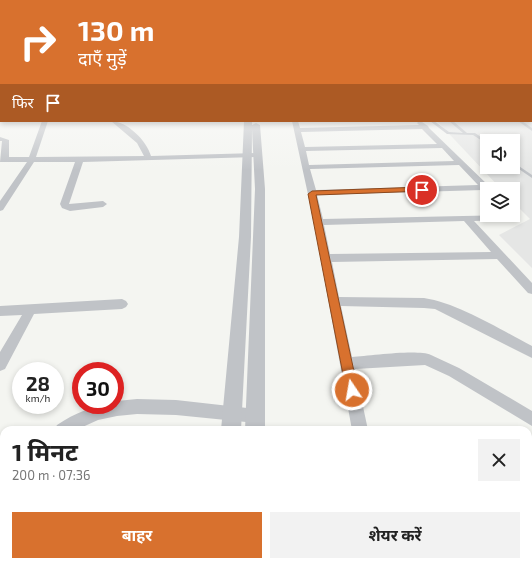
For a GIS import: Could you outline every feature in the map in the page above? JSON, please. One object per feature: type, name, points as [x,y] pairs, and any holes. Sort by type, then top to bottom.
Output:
[{"type":"street","points":[[0,208],[32,158],[45,122]]},
{"type":"street","points":[[115,122],[143,144],[147,152],[148,159]]},
{"type":"street","points":[[419,122],[480,182]]},
{"type":"street","points":[[359,426],[318,222],[296,125],[426,127]]},
{"type":"street","points":[[69,426],[80,419],[97,413],[132,406],[162,406],[232,415],[256,423],[252,127]]},
{"type":"street","points":[[0,139],[6,140],[2,160],[32,158],[80,160],[148,159],[253,155]]},
{"type":"street","points":[[302,149],[445,146]]},
{"type":"street","points":[[80,160],[65,206],[70,208],[103,204]]},
{"type":"street","points":[[306,167],[462,163]]},
{"type":"street","points":[[231,426],[253,188]]},
{"type":"street","points":[[312,194],[480,188]]},
{"type":"street","points":[[466,218],[532,290]]},
{"type":"street","points":[[318,222],[480,218]]},
{"type":"street","points":[[325,258],[500,255]]},
{"type":"street","points":[[334,301],[424,303],[437,306],[451,311],[532,352]]},
{"type":"street","points":[[0,311],[122,304]]},
{"type":"street","points":[[0,365],[31,309]]},
{"type":"street","points":[[346,363],[414,358],[426,360],[454,372],[532,420]]},
{"type":"lane","points":[[433,122],[448,132],[474,134],[480,138]]},
{"type":"lane","points":[[452,122],[466,133]]},
{"type":"lane","points":[[521,122],[532,130]]},
{"type":"lane","points":[[520,168],[532,177]]},
{"type":"shaded area","points":[[438,122],[532,122],[532,268],[499,235],[530,219],[520,209],[520,182],[494,182],[487,174],[520,174],[520,134],[480,134],[480,167]]},
{"type":"route","points":[[352,390],[312,194],[422,190]]}]
